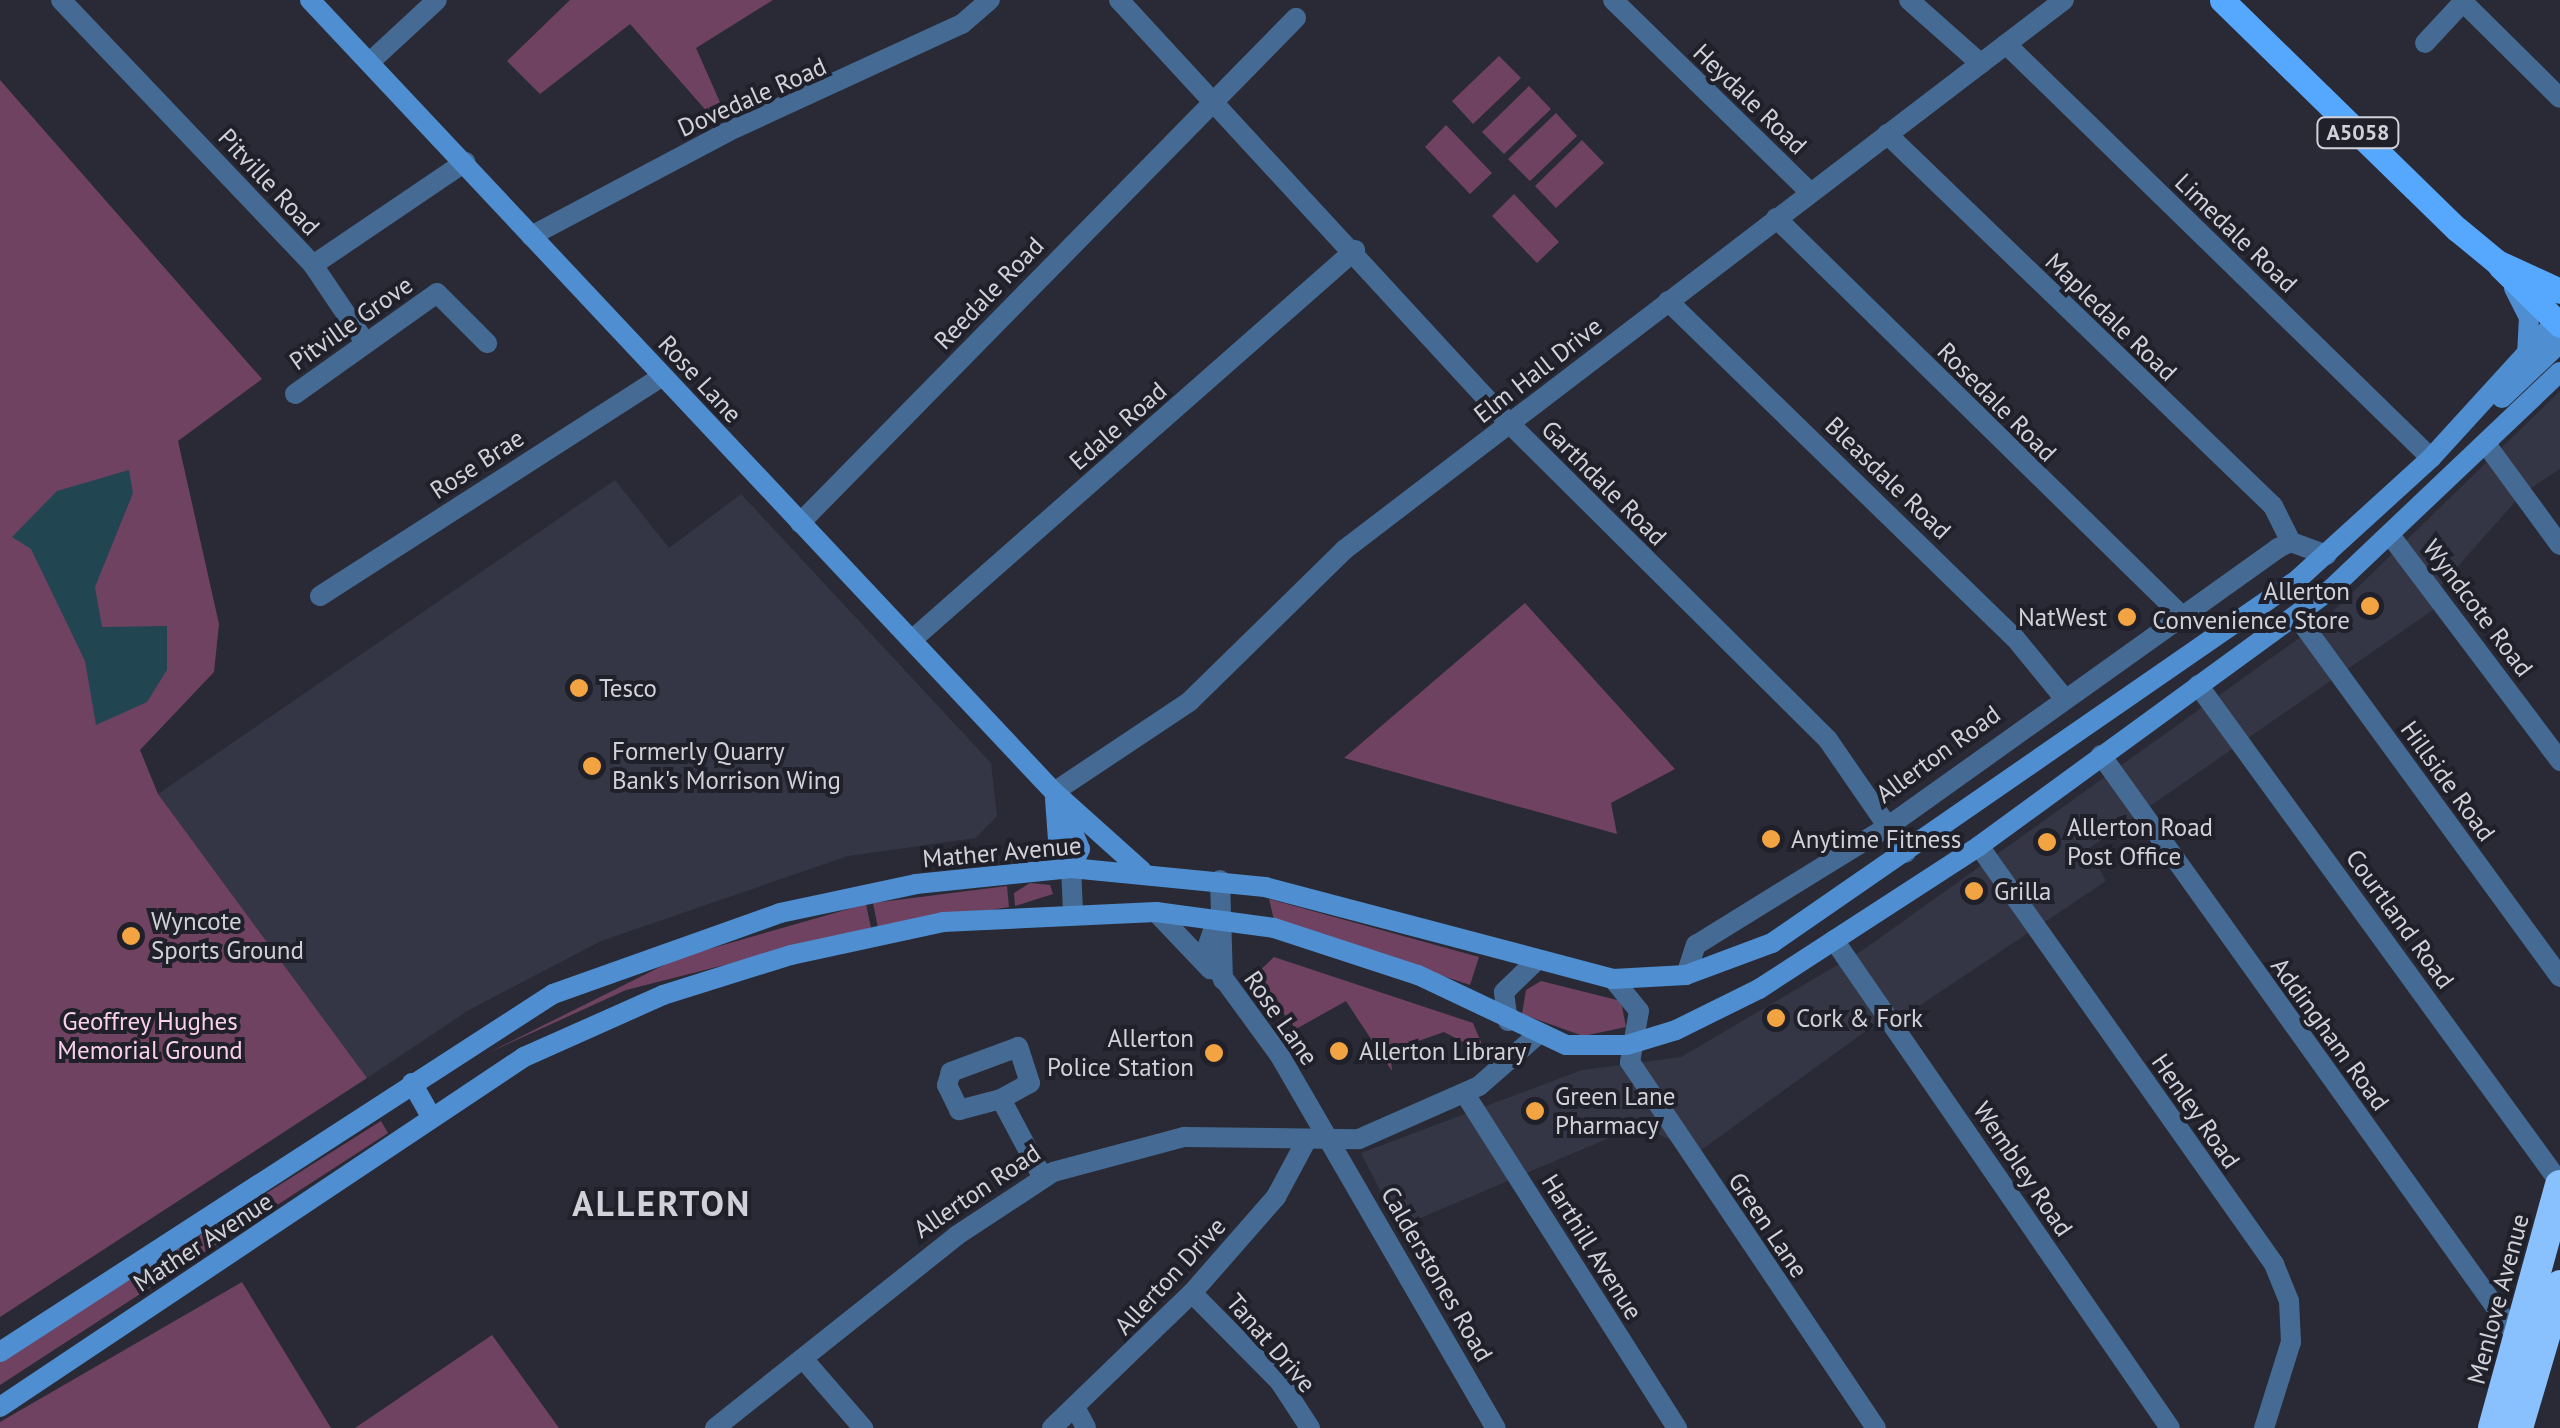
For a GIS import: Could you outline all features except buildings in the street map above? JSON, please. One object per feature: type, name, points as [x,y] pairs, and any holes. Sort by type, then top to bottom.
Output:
[{"type":"highway","name":"Menlove Avenue","points":[[2493,1428],[2560,1184]]},
{"type":"highway","points":[[2518,1428],[2560,1285]]},
{"type":"main road","name":"Rose Lane","points":[[310,0],[1054,792],[1142,871]]},
{"type":"main road","name":"A5058","points":[[2222,0],[2497,262],[2514,288],[2559,326]]},
{"type":"main road","name":"A5058","points":[[2497,262],[2560,291]]},
{"type":"main road","points":[[2514,288],[2530,326],[2526,354]]},
{"type":"main road","points":[[2453,436],[2526,354],[2559,326]]},
{"type":"main road","points":[[1686,974],[1772,942],[1906,853],[2328,554],[2431,458],[2559,326]]},
{"type":"main road","points":[[1834,940],[1980,846],[2296,615],[2390,535],[2560,372]]},
{"type":"main road","points":[[1054,792],[1059,854],[1070,868]]},
{"type":"main road","name":"Mather Avenue","points":[[0,1352],[552,994],[665,949],[916,884],[1070,868],[1220,880],[1346,905],[1535,962],[1613,979],[1686,974]]},
{"type":"main road","name":"Mather Avenue","points":[[0,1406],[554,1041],[663,995],[943,922],[1073,911],[1156,912],[1217,919],[1418,975],[1535,1037],[1627,1045],[1676,1030],[1834,940]]},
{"type":"main road","points":[[412,1083],[432,1118]]},
{"type":"street","name":"Pitville Road","points":[[62,0],[312,265],[465,162]]},
{"type":"street","points":[[370,62],[437,0]]},
{"type":"street","name":"Dovedale Road","points":[[531,236],[729,130],[962,24],[990,0]]},
{"type":"street","name":"Garthdale Road","points":[[1119,0],[1356,250],[1510,424],[1828,740],[1906,853]]},
{"type":"street","name":"Heydale Road","points":[[1614,0],[1810,192]]},
{"type":"street","points":[[1910,0],[1981,64]]},
{"type":"street","name":"Elm Hall Drive","points":[[1054,792],[1189,702],[1344,550],[2064,0]]},
{"type":"street","points":[[2425,43],[2463,1],[2560,98]]},
{"type":"street","name":"Reedale Road","points":[[800,523],[1296,18]]},
{"type":"street","name":"Limedale Road","points":[[2006,44],[2431,458]]},
{"type":"street","name":"Mapledale Road","points":[[1887,134],[2273,506],[2291,542]]},
{"type":"street","name":"Rosedale Road","points":[[1776,218],[2185,619]]},
{"type":"street","name":"Edale Road","points":[[913,639],[1356,250]]},
{"type":"street","points":[[312,265],[365,342]]},
{"type":"street","name":"Pitville Grove","points":[[294,394],[437,294],[487,344]]},
{"type":"street","name":"Bleasdale Road","points":[[1668,302],[2015,638],[2065,699]]},
{"type":"street","name":"Rose Brae","points":[[320,596],[663,376]]},
{"type":"street","points":[[2486,444],[2560,545]]},
{"type":"street","name":"Wyndcote Road","points":[[2390,535],[2560,762]]},
{"type":"street","points":[[2291,542],[2328,554]]},
{"type":"street","name":"Allerton Road","points":[[1686,974],[1696,945],[1890,825],[2291,542]]},
{"type":"street","name":"Hillside Road","points":[[2296,615],[2560,977]]},
{"type":"street","name":"Courtland Road","points":[[2198,685],[2560,1184]]},
{"type":"street","name":"Addingham Road","points":[[2100,756],[2520,1340]]},
{"type":"street","name":"Henley Road","points":[[1980,846],[2274,1264],[2289,1301],[2291,1342],[2264,1428]]},
{"type":"street","points":[[1070,868],[1073,911]]},
{"type":"street","points":[[1220,880],[1217,919],[1228,943],[1223,980]]},
{"type":"street","name":"Rose Lane","points":[[1156,912],[1223,980],[1334,1144]]},
{"type":"street","name":"Wembley Road","points":[[1834,940],[2170,1428]]},
{"type":"street","points":[[1508,1021],[1504,992],[1535,962]]},
{"type":"street","points":[[1613,979],[1639,1011],[1627,1045]]},
{"type":"street","name":"Allerton Road","points":[[715,1428],[805,1362],[956,1236],[1043,1178],[1102,1152],[1184,1137],[1334,1144],[1465,1094],[1535,1037]]},
{"type":"street","name":"Green Lane","points":[[1627,1045],[1663,1114],[1876,1428]]},
{"type":"street","name":"Harthill Avenue","points":[[1465,1094],[1677,1428]]},
{"type":"street","points":[[1001,1099],[1043,1178]]},
{"type":"street","name":"Allerton Drive","points":[[1052,1428],[1081,1418],[1192,1293],[1276,1196],[1305,1143]]},
{"type":"street","name":"Calderstones Road","points":[[1334,1144],[1496,1428]]},
{"type":"street","name":"Tanat Drive","points":[[1192,1293],[1280,1382],[1310,1428]]},
{"type":"street","points":[[805,1362],[864,1428]]},
{"type":"shaded area","points":[[2560,391],[2560,469],[2522,494],[2435,592],[2440,605],[2088,849],[2106,881],[1901,1018],[1877,1023],[1697,1153],[1640,1125],[1399,1227],[1361,1153],[1582,1070],[1681,1057],[1863,950],[2323,621]]},
{"type":"shaded area","points":[[129,470],[133,493],[95,587],[102,627],[167,626],[167,670],[147,702],[96,725],[85,661],[31,549],[12,537],[57,491]]},
{"type":"shaded area","points":[[615,480],[669,548],[741,494],[991,763],[997,816],[976,838],[848,856],[601,941],[469,1010],[367,1078],[158,794]]},
{"type":"green space","points":[[570,0],[773,0],[696,48],[723,109],[710,115],[630,24],[540,94],[507,61]]},
{"type":"green space","points":[[1499,56],[1521,78],[1473,124],[1452,101]]},
{"type":"green space","name":"Geoffrey Hughes Memorial Ground","points":[[0,80],[262,379],[178,441],[219,624],[214,672],[140,750],[158,794],[367,1078],[0,1317]]},
{"type":"green space","points":[[1529,86],[1551,109],[1504,154],[1482,132]]},
{"type":"green space","points":[[1556,113],[1577,136],[1530,181],[1508,159]]},
{"type":"green space","points":[[1446,125],[1492,173],[1470,194],[1425,147]]},
{"type":"green space","points":[[1582,140],[1604,163],[1556,208],[1535,186]]},
{"type":"green space","points":[[1514,194],[1559,242],[1537,263],[1492,216]]},
{"type":"green space","points":[[1525,603],[1675,769],[1611,803],[1617,834],[1344,758]]},
{"type":"green space","points":[[1030,883],[1050,885],[1053,894],[1015,906],[1014,893]]},
{"type":"green space","points":[[1007,886],[1009,907],[878,928],[873,903]]},
{"type":"green space","points":[[1269,899],[1479,957],[1470,985],[1274,920]]},
{"type":"green space","points":[[866,904],[871,928],[626,990],[488,1053],[678,958]]},
{"type":"green space","points":[[1274,957],[1473,1023],[1486,1054],[1444,1032],[1390,1051],[1392,1071],[1346,1001],[1296,1029],[1254,976]]},
{"type":"green space","points":[[1541,981],[1621,1001],[1626,1027],[1583,1036],[1522,1014],[1526,990]]},
{"type":"green space","points":[[381,1121],[388,1133],[0,1385],[0,1361]]},
{"type":"green space","points":[[242,1282],[331,1428],[0,1428],[0,1422]]},
{"type":"green space","points":[[492,1335],[559,1428],[355,1428]]},
{"type":"place","name":"Allerton Convenience Store","points":[[2370,606]]},
{"type":"place","name":"NatWest","points":[[2127,617]]},
{"type":"place","name":"Tesco","points":[[579,688]]},
{"type":"place","name":"Formerly Quarry Bank's Morrison Wing","points":[[592,766]]},
{"type":"place","name":"Anytime Fitness","points":[[1771,839]]},
{"type":"place","name":"Allerton Road Post Office","points":[[2047,842]]},
{"type":"place","name":"Grilla","points":[[1974,891]]},
{"type":"place","name":"Wyncote Sports Ground","points":[[131,936]]},
{"type":"place","name":"Cork & Fork","points":[[1776,1018]]},
{"type":"place","name":"Allerton Library","points":[[1339,1051]]},
{"type":"place","name":"Allerton Police Station","points":[[1214,1053]]},
{"type":"place","name":"Green Lane Pharmacy","points":[[1535,1111]]},
{"type":"district","name":"ALLERTON","points":[[662,1203]]}]
